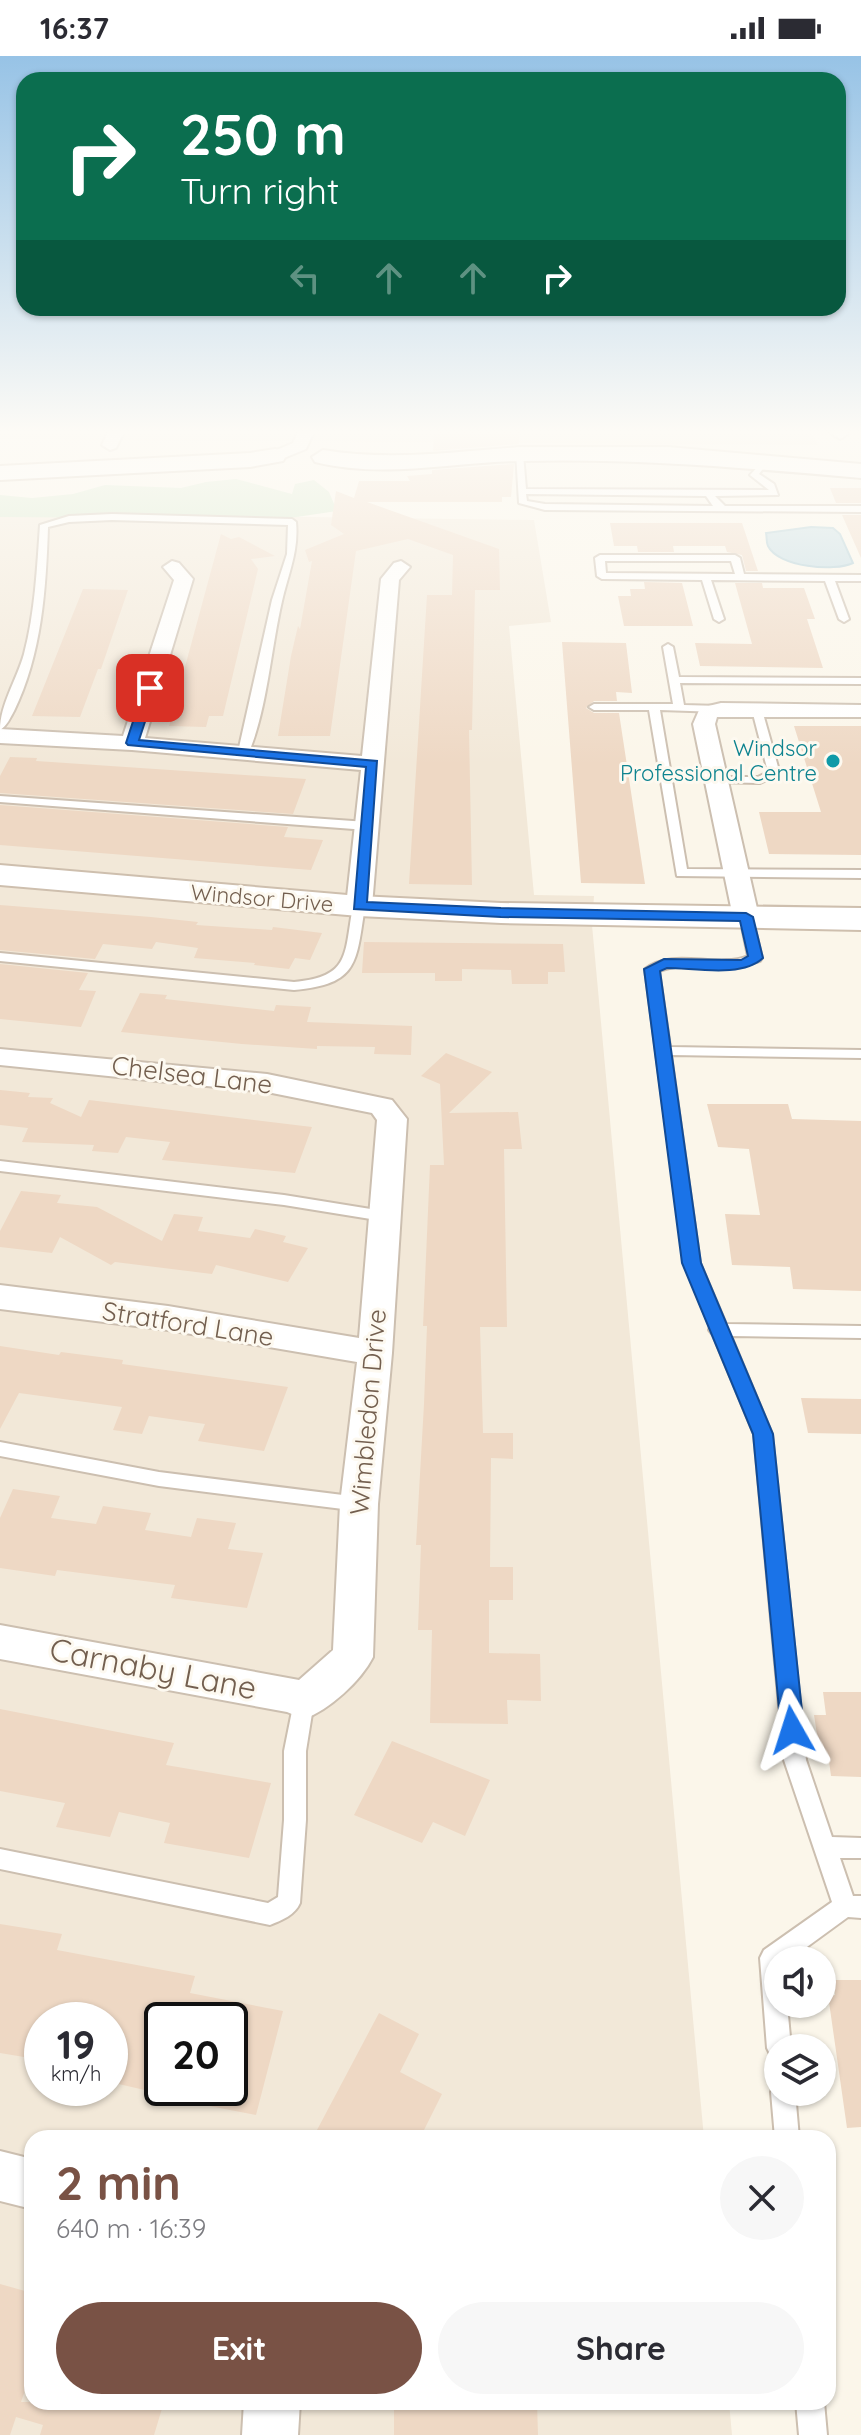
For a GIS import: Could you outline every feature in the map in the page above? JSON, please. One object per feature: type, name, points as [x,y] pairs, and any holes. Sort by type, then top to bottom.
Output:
[{"type":"street","points":[[132,743],[184,579],[172,567]]},
{"type":"street","points":[[359,906],[390,579],[401,567]]},
{"type":"street","points":[[746,917],[704,724],[708,713],[721,709],[861,711]]},
{"type":"street","points":[[0,736],[132,743],[373,764]]},
{"type":"street","name":"Windsor Drive","points":[[0,875],[359,906],[501,913],[861,919]]},
{"type":"street","name":"Chelsea Lane","points":[[0,1057],[267,1083],[382,1106]]},
{"type":"street","name":"Wimbledon Drive","points":[[304,1701],[353,1657],[359,1504],[375,1353],[392,1119],[382,1106]]},
{"type":"street","name":"Stratford Lane","points":[[0,1297],[168,1318],[375,1353]]},
{"type":"street","name":"Carnaby Lane","points":[[0,1642],[266,1690],[304,1701]]},
{"type":"street","points":[[0,2176],[24,2182]]},
{"type":"street","points":[[270,2435],[272,2410]]},
{"type":"lane","points":[[0,727],[16,700],[27,664],[41,597],[43,543]]},
{"type":"lane","points":[[244,752],[257,707],[277,598],[295,543]]},
{"type":"lane","points":[[740,577],[735,558],[600,558],[602,576],[861,578]]},
{"type":"lane","points":[[706,577],[719,619]]},
{"type":"lane","points":[[829,578],[844,619]]},
{"type":"lane","points":[[668,647],[679,707]]},
{"type":"lane","points":[[675,680],[861,681]]},
{"type":"lane","points":[[594,707],[721,709]]},
{"type":"lane","points":[[654,707],[681,873],[861,874]]},
{"type":"lane","points":[[717,780],[760,780],[774,774],[757,710]]},
{"type":"lane","points":[[0,799],[367,826]]},
{"type":"lane","points":[[0,957],[294,986],[314,985],[332,981],[344,972],[359,906]]},
{"type":"lane","points":[[746,917],[755,958],[743,964],[664,963],[652,969],[692,1263],[717,1330],[763,1434],[795,1760],[825,1847],[853,1906],[772,1958],[778,2034]]},
{"type":"lane","points":[[665,1051],[861,1054]]},
{"type":"lane","points":[[0,1166],[284,1200],[383,1216]]},
{"type":"lane","points":[[717,1330],[861,1332]]},
{"type":"lane","points":[[0,1449],[159,1479],[359,1504]]},
{"type":"lane","points":[[0,1859],[270,1914],[289,1903],[295,1820],[295,1751],[304,1701]]},
{"type":"lane","points":[[825,1847],[861,1848]]},
{"type":"lane","points":[[784,2106],[786,2130]]},
{"type":"lane","points":[[811,2410],[813,2435]]},
{"type":"shaded area","points":[[0,543],[538,543],[551,622],[509,626],[534,895],[594,896],[592,925],[703,2130],[24,2130],[24,2410],[730,2410],[732,2435],[0,2435]]},
{"type":"water","points":[[768,543],[844,543],[853,563],[834,567],[808,566],[783,559]]},
{"type":"building","points":[[219,543],[250,543],[275,556],[251,559],[258,569],[223,716],[209,716],[206,727],[169,726]]},
{"type":"building","points":[[322,543],[391,543],[356,551],[330,736],[278,736],[291,656],[298,626],[300,629],[312,561],[309,562],[305,550]]},
{"type":"building","points":[[419,543],[482,543],[499,549],[500,590],[475,590],[472,730],[469,730],[472,885],[409,884],[427,595],[452,595],[453,555]]},
{"type":"building","points":[[613,543],[749,543],[758,571],[746,571],[742,555],[727,552],[725,546],[673,546],[674,552],[638,552],[637,546],[614,546]]},
{"type":"building","points":[[854,543],[861,543],[861,558]]},
{"type":"building","points":[[644,582],[682,583],[693,626],[624,626],[618,596],[631,596],[630,589],[645,589]]},
{"type":"building","points":[[735,583],[762,583],[763,588],[804,588],[815,619],[807,619],[823,668],[700,666],[695,643],[752,644]]},
{"type":"building","points":[[83,589],[128,590],[101,669],[98,669],[80,717],[32,716]]},
{"type":"building","points":[[562,642],[626,643],[632,693],[616,692],[617,701],[594,701],[586,708],[594,713],[619,713],[645,884],[581,883]]},
{"type":"building","points":[[794,726],[861,726],[861,855],[769,854],[759,812],[821,812]]},
{"type":"building","points":[[10,757],[306,779],[293,814],[0,793],[0,776]]},
{"type":"building","points":[[0,805],[288,827],[284,837],[323,840],[311,870],[0,845]]},
{"type":"building","points":[[0,905],[198,922],[196,925],[272,930],[273,927],[322,933],[310,960],[295,958],[289,969],[194,958],[198,948],[156,942],[152,949],[103,944],[95,959],[0,950]]},
{"type":"building","points":[[364,942],[563,944],[565,972],[548,972],[548,984],[512,984],[511,970],[462,969],[462,981],[435,981],[435,973],[362,973]]},
{"type":"building","points":[[0,964],[88,973],[79,990],[96,991],[81,1027],[0,1019]]},
{"type":"building","points":[[140,993],[167,995],[165,999],[274,1011],[276,1005],[311,1007],[307,1022],[412,1026],[411,1055],[374,1054],[375,1047],[317,1046],[317,1049],[121,1032]]},
{"type":"building","points":[[446,1053],[492,1072],[449,1113],[518,1112],[522,1149],[504,1149],[507,1327],[480,1327],[483,1433],[513,1433],[513,1459],[491,1458],[490,1567],[513,1567],[513,1600],[489,1600],[489,1653],[540,1654],[541,1701],[507,1700],[508,1724],[430,1723],[432,1630],[418,1630],[421,1545],[416,1545],[427,1326],[423,1326],[430,1165],[444,1165],[440,1084],[421,1076]]},
{"type":"building","points":[[0,1090],[30,1093],[28,1097],[53,1098],[50,1103],[81,1117],[89,1100],[312,1127],[295,1173],[162,1160],[170,1142],[126,1137],[118,1153],[92,1151],[94,1145],[22,1142],[28,1128],[0,1125]]},
{"type":"building","points":[[707,1104],[788,1104],[792,1119],[861,1121],[861,1291],[793,1289],[790,1267],[732,1265],[725,1214],[760,1215],[749,1149],[718,1147]]},
{"type":"building","points":[[21,1191],[61,1195],[57,1203],[97,1207],[162,1241],[174,1214],[203,1217],[198,1231],[250,1238],[255,1229],[286,1236],[283,1242],[308,1248],[288,1282],[216,1265],[212,1274],[115,1262],[111,1265],[60,1237],[52,1253],[0,1247],[0,1231]]},
{"type":"building","points":[[0,1346],[123,1360],[122,1364],[288,1387],[264,1451],[198,1441],[205,1424],[149,1416],[142,1434],[113,1430],[122,1407],[19,1393],[0,1429]]},
{"type":"building","points":[[801,1398],[861,1399],[861,1434],[808,1433]]},
{"type":"building","points":[[13,1489],[60,1496],[51,1518],[96,1524],[103,1506],[151,1513],[145,1530],[191,1537],[197,1518],[236,1523],[228,1549],[263,1553],[247,1608],[171,1598],[175,1585],[57,1570],[55,1576],[0,1568],[0,1518]]},
{"type":"building","points":[[823,1692],[861,1692],[861,1777],[831,1776],[828,1754],[820,1754],[814,1715],[826,1715]]},
{"type":"building","points":[[0,1709],[174,1743],[166,1765],[271,1783],[249,1858],[164,1843],[170,1823],[119,1812],[110,1837],[56,1827],[65,1803],[0,1791]]},
{"type":"building","points":[[392,1741],[490,1780],[465,1836],[433,1822],[422,1843],[354,1815]]},
{"type":"building","points":[[0,1924],[62,1934],[57,1950],[195,1976],[190,1993],[236,2002],[144,2002],[144,2090],[128,2086],[128,2002],[24,2002],[24,2057],[0,2053]]},
{"type":"building","points":[[836,1980],[861,1980],[861,2127],[847,2128],[836,2034],[831,2018],[836,2018]]},
{"type":"building","points":[[248,2004],[283,2011],[256,2115],[209,2106],[248,2106]]},
{"type":"building","points":[[379,2013],[419,2034],[400,2072],[442,2094],[424,2130],[317,2130]]},
{"type":"building","points":[[0,2284],[24,2291],[24,2393],[21,2402],[24,2402],[24,2410],[162,2410],[154,2435],[40,2435],[43,2425],[16,2417],[10,2435],[0,2435]]},
{"type":"building","points":[[394,2410],[537,2410],[538,2435],[394,2435]]},
{"type":"place","name":"Windsor Professional Centre","points":[[833,761]]},
{"type":"route","points":[[150,688],[132,743],[373,764],[359,906],[501,913],[746,917],[755,958],[743,964],[664,963],[652,969],[692,1263],[717,1330],[763,1434],[792,1730]]}]
